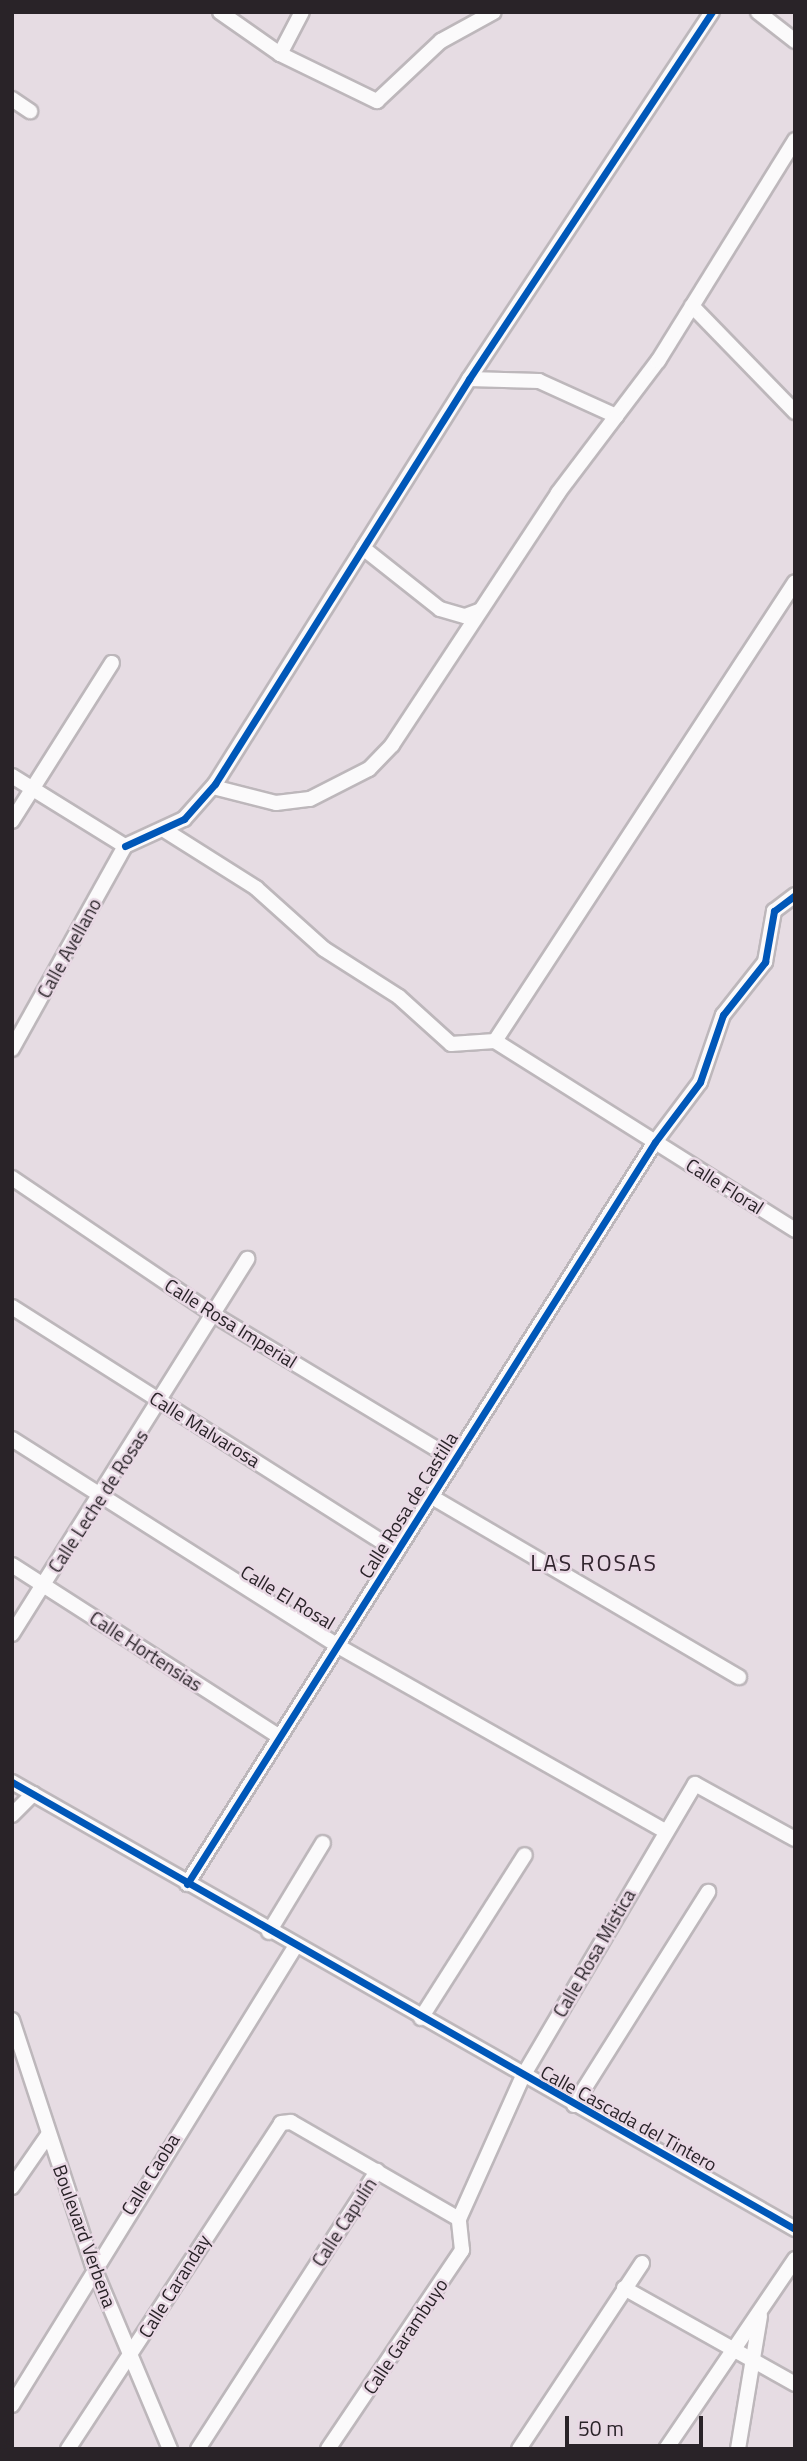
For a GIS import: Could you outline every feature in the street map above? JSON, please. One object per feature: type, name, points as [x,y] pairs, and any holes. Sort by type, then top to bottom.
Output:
[{"type":"street","points":[[220,12],[280,54],[377,101],[441,41],[494,12]]},
{"type":"street","points":[[280,54],[302,12]]},
{"type":"street","points":[[12,776],[125,846],[166,831],[213,787],[469,379],[712,12]]},
{"type":"street","points":[[758,12],[795,41]]},
{"type":"street","points":[[12,99],[30,111]]},
{"type":"street","points":[[213,787],[276,803],[341,788],[392,744],[478,611],[692,306],[795,141]]},
{"type":"street","points":[[692,306],[795,412]]},
{"type":"street","points":[[469,379],[539,381],[616,416]]},
{"type":"street","points":[[363,548],[440,609],[465,615],[478,611]]},
{"type":"street","points":[[166,831],[256,888],[324,949],[399,997],[451,1044],[495,1041],[795,582]]},
{"type":"street","points":[[12,821],[112,663]]},
{"type":"street","name":"Calle Avellano","points":[[12,1049],[18,1025],[125,846]]},
{"type":"street","name":"Calle Rosa de Castilla","points":[[187,1884],[655,1142],[700,1082],[723,1015],[765,962],[775,911],[795,895]]},
{"type":"street","name":"Calle Floral","points":[[495,1041],[795,1230]]},
{"type":"street","name":"Calle Rosa Imperial","points":[[12,1178],[216,1316],[455,1460]]},
{"type":"street","name":"Calle Leche de Rosas","points":[[12,1634],[216,1316],[247,1259]]},
{"type":"street","name":"Calle Malvarosa","points":[[12,1307],[397,1551]]},
{"type":"street","name":"Calle El Rosal","points":[[12,1438],[100,1498],[338,1646],[665,1831]]},
{"type":"street","points":[[432,1497],[739,1677]]},
{"type":"street","name":"Calle Hortensias","points":[[12,1565],[280,1737]]},
{"type":"street","name":"Calle Cascada del Tintero","points":[[12,1782],[295,1947],[795,2229]]},
{"type":"street","name":"Calle Rosa Mística","points":[[523,2076],[695,1784],[795,1839]]},
{"type":"street","points":[[12,1815],[33,1794]]},
{"type":"street","points":[[270,1932],[323,1843]]},
{"type":"street","points":[[421,2018],[526,1855]]},
{"type":"street","points":[[574,2105],[708,1892]]},
{"type":"street","name":"Calle Caoba","points":[[12,2405],[93,2266],[295,1947]]},
{"type":"street","name":"Boulevard Verbena","points":[[12,2020],[93,2266],[170,2449]]},
{"type":"street","points":[[459,2219],[523,2076]]},
{"type":"street","name":"Calle Caranday","points":[[68,2449],[281,2123],[291,2122],[377,2171]]},
{"type":"street","points":[[12,2187],[48,2135]]},
{"type":"street","name":"Calle Capulín","points":[[198,2449],[377,2171],[459,2219]]},
{"type":"street","name":"Calle Garambuyo","points":[[328,2449],[462,2250],[459,2219]]},
{"type":"street","points":[[666,2449],[795,2259]]},
{"type":"street","points":[[519,2449],[642,2263]]},
{"type":"street","points":[[624,2288],[795,2384]]},
{"type":"street","points":[[738,2449],[755,2363],[760,2313]]},
{"type":"cycle path","points":[[125,846],[184,819],[215,784],[469,379],[712,12]]},
{"type":"cycle path","points":[[187,1884],[655,1142],[700,1082],[723,1015],[765,962],[774,911],[795,895]]},
{"type":"cycle path","points":[[12,1782],[795,2229]]},
{"type":"district","name":"LAS ROSAS","points":[[594,1563]]}]
